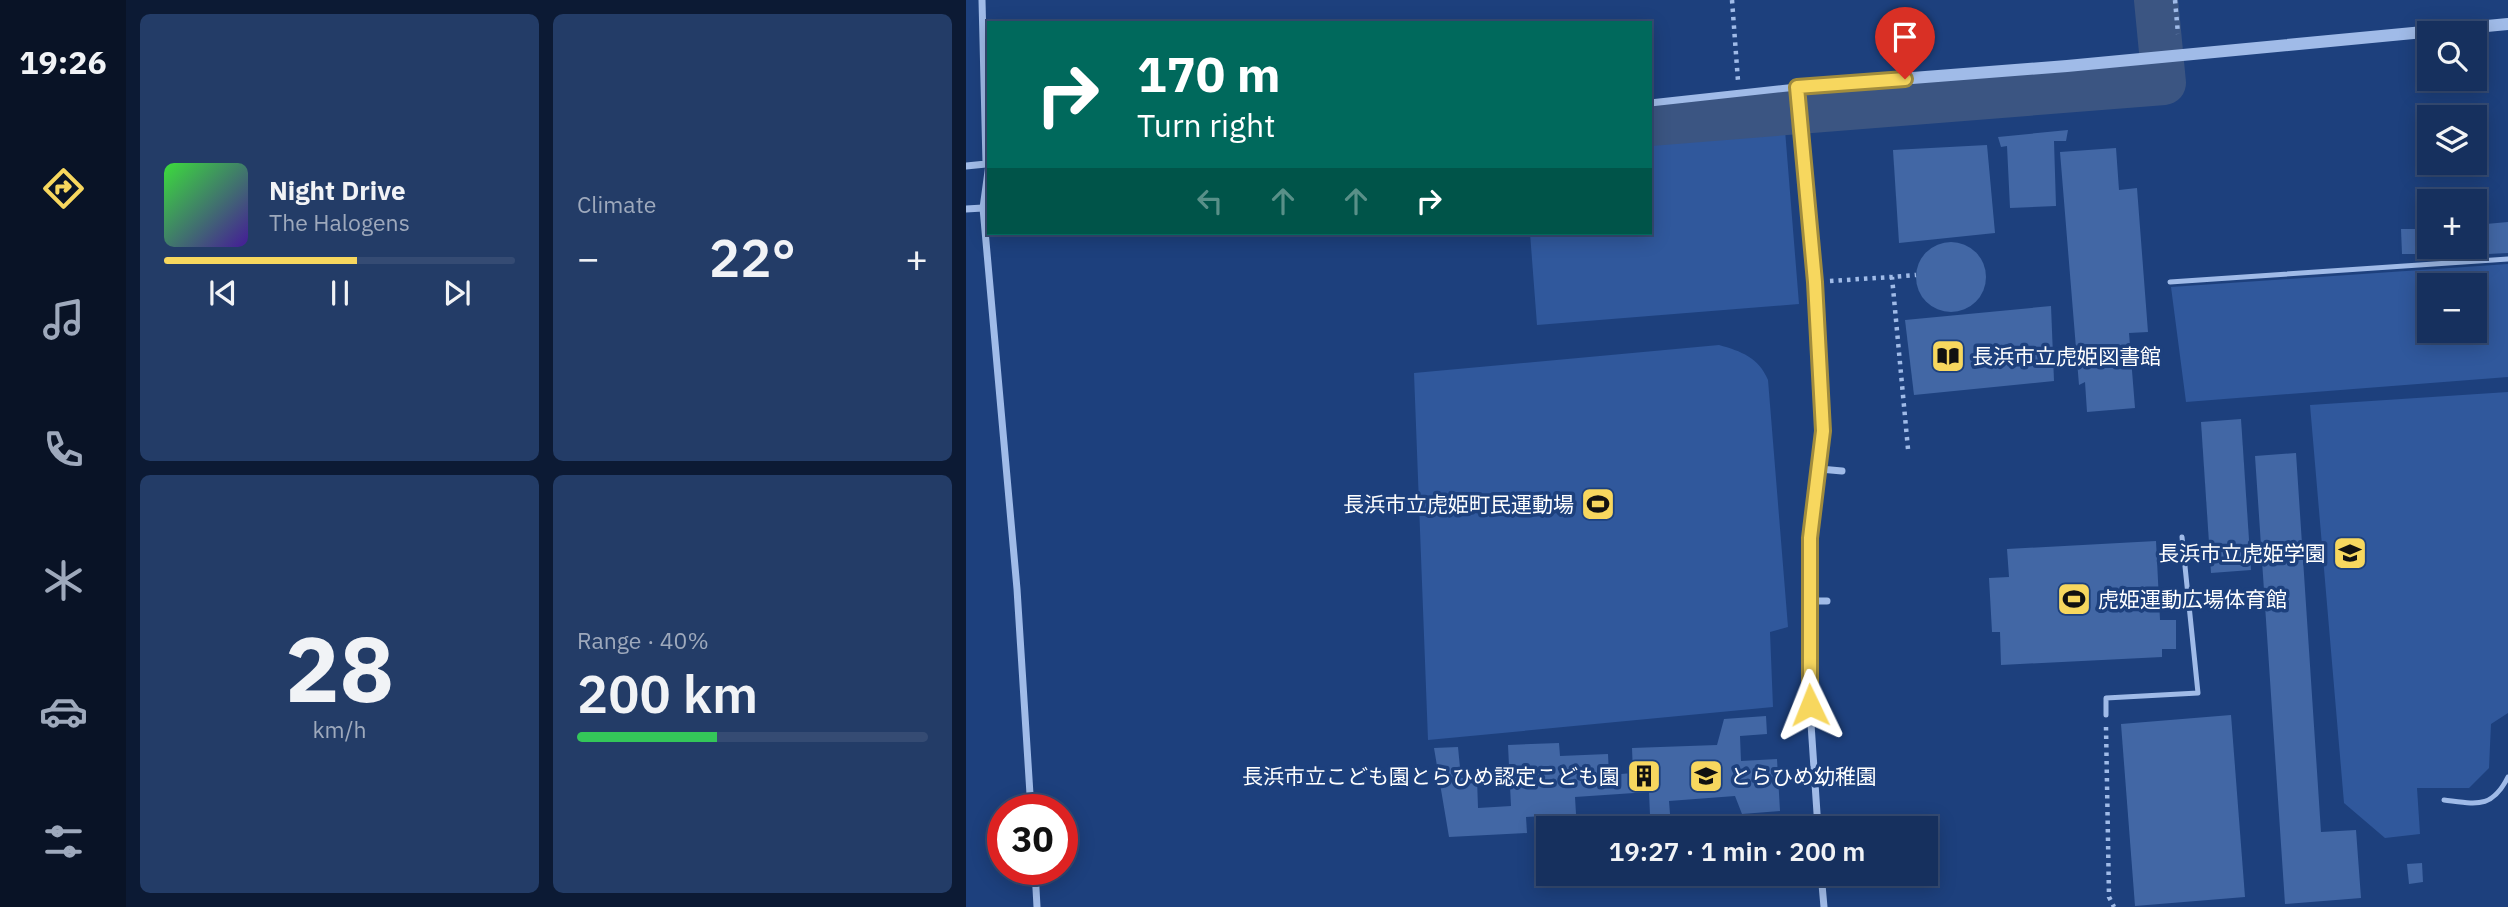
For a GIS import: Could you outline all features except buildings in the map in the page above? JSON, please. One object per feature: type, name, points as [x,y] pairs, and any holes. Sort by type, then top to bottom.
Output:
[{"type":"street","points":[[982,0],[987,137]]},
{"type":"street","points":[[1652,103],[1739,93],[1798,94],[2144,57],[2508,24]]},
{"type":"street","points":[[1798,94],[1815,282],[1823,431],[1810,538],[1808,679],[1817,816]]},
{"type":"street","points":[[966,166],[987,164]]},
{"type":"street","points":[[987,173],[983,208],[1017,589],[1030,794]]},
{"type":"street","points":[[966,209],[983,208]]},
{"type":"street","points":[[1820,469],[1842,471]]},
{"type":"street","points":[[1810,601],[1827,601]]},
{"type":"street","points":[[1036,885],[1037,907]]},
{"type":"street","points":[[1822,886],[1824,907]]},
{"type":"lane","points":[[2170,282],[2508,259]]},
{"type":"lane","points":[[2106,715],[2106,698],[2198,693],[2182,537]]},
{"type":"lane","points":[[2444,800],[2490,802],[2498,795],[2508,777]]},
{"type":"path","points":[[1732,0],[1739,93]]},
{"type":"path","points":[[2175,0],[2178,34]]},
{"type":"path","points":[[1815,282],[1916,275]]},
{"type":"path","points":[[1892,277],[1908,449]]},
{"type":"path","points":[[2106,715],[2109,897],[2113,907]]},
{"type":"shaded area","points":[[1778,125],[1779,131],[1785,130],[1799,304],[1537,325],[1530,235],[1652,235],[1652,135]]},
{"type":"shaded area","points":[[2508,264],[2508,377],[2186,402],[2171,287]]},
{"type":"shaded area","name":"長浜市立虎姫町民運動場","points":[[1719,345],[1748,356],[1760,366],[1768,380],[1788,627],[1770,632],[1773,707],[1428,740],[1414,373]]},
{"type":"shaded area","points":[[2508,392],[2508,713],[2491,724],[2489,768],[2469,788],[2417,788],[2420,834],[2385,838],[2344,803],[2310,405]]},
{"type":"waterway","points":[[1652,124],[2164,83],[2156,0]]},
{"type":"place","name":"長浜市立虎姫図書館","points":[[1948,356]]},
{"type":"place","name":"長浜市立虎姫町民運動場","points":[[1598,504]]},
{"type":"place","name":"長浜市立虎姫学園","points":[[2350,553]]},
{"type":"place","name":"虎姫運動広場体育館","points":[[2074,599]]},
{"type":"place","name":"長浜市立こども園とらひめ認定こども園","points":[[1644,776]]},
{"type":"place","name":"とらひめ幼稚園","points":[[1706,776]]},
{"type":"route","points":[[1810,705],[1810,538],[1823,431],[1815,282],[1797,87],[1905,79]]}]
